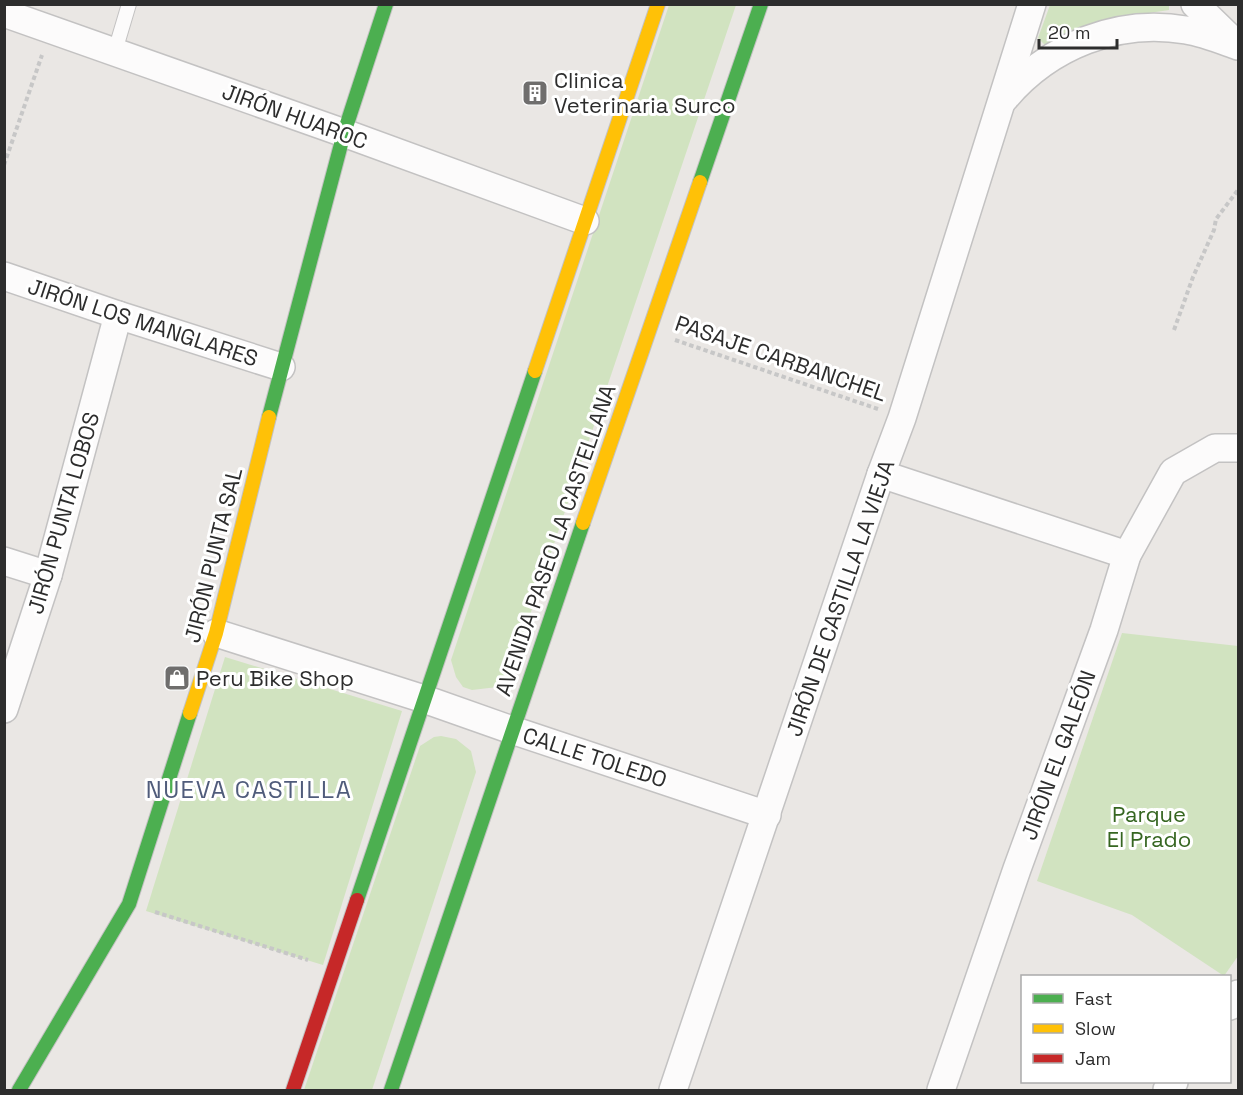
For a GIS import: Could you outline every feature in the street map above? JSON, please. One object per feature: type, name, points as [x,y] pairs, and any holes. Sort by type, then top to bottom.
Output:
[{"type":"main road","name":"JIRÓN PUNTA SAL","points":[[18,1090],[129,904],[216,633],[281,367],[344,133],[386,4]]},
{"type":"main road","points":[[293,1090],[658,4]]},
{"type":"main road","name":"AVENIDA PASEO LA CASTELLANA","points":[[391,1090],[760,4]]},
{"type":"street","name":"JIRÓN DE CASTILLA LA VIEJA","points":[[673,1090],[881,474],[902,418],[1032,4]]},
{"type":"street","points":[[1195,4],[1238,46]]},
{"type":"street","name":"JIRÓN HUAROC","points":[[4,13],[585,221]]},
{"type":"street","name":"JIRÓN DE CASTILLA LA VIEJA","points":[[1000,104],[1025,77],[1052,57],[1098,35],[1119,31],[1166,28],[1201,33],[1238,46]]},
{"type":"street","name":"JIRÓN LOS MANGLARES","points":[[4,276],[281,367]]},
{"type":"street","name":"JIRÓN PUNTA LOBOS","points":[[4,709],[48,575],[118,315]]},
{"type":"street","name":"JIRÓN EL GALEÓN","points":[[941,1090],[1017,869],[1104,630],[1127,555],[1173,472],[1227,448]]},
{"type":"street","points":[[881,474],[1127,555]]},
{"type":"street","points":[[4,561],[48,575]]},
{"type":"street","name":"CALLE TOLEDO","points":[[216,633],[424,699],[767,815]]},
{"type":"lane","points":[[115,51],[129,4]]},
{"type":"path","points":[[4,165],[51,30]]},
{"type":"path","points":[[1174,330],[1193,277],[1214,230],[1216,219],[1239,190]]},
{"type":"path","name":"PASAJE CARBANCHEL","points":[[649,331],[902,418]]},
{"type":"path","points":[[129,904],[334,969]]},
{"type":"green space","points":[[669,5],[736,5],[506,686],[472,690],[463,687],[456,677],[451,660]]},
{"type":"green space","points":[[1050,5],[1169,5],[1169,10],[1123,17],[1072,30],[1045,45],[1038,38]]},
{"type":"green space","name":"Parque El Prado","points":[[1122,633],[1238,646],[1238,956],[1225,975],[1132,915],[1037,881]]},
{"type":"green space","points":[[225,657],[402,711],[323,965],[146,911]]},
{"type":"green space","points":[[434,737],[456,739],[471,751],[476,772],[372,1090],[304,1090],[420,746]]},
{"type":"traffic: fast","points":[[269,417],[344,133],[386,4]]},
{"type":"traffic: fast","points":[[700,182],[761,4]]},
{"type":"traffic: fast","points":[[357,900],[535,371]]},
{"type":"traffic: fast","points":[[391,1090],[583,523]]},
{"type":"traffic: fast","points":[[19,1090],[129,904],[190,713]]},
{"type":"traffic: slow","points":[[535,371],[658,4]]},
{"type":"traffic: slow","points":[[583,523],[700,182]]},
{"type":"traffic: slow","points":[[190,713],[216,633],[269,417]]},
{"type":"traffic: jam","points":[[293,1090],[357,900]]},
{"type":"place","name":"Clinica Veterinaria Surco","points":[[535,93]]},
{"type":"place","name":"Peru Bike Shop","points":[[177,678]]},
{"type":"district","name":"NUEVA CASTILLA","points":[[249,790]]}]
